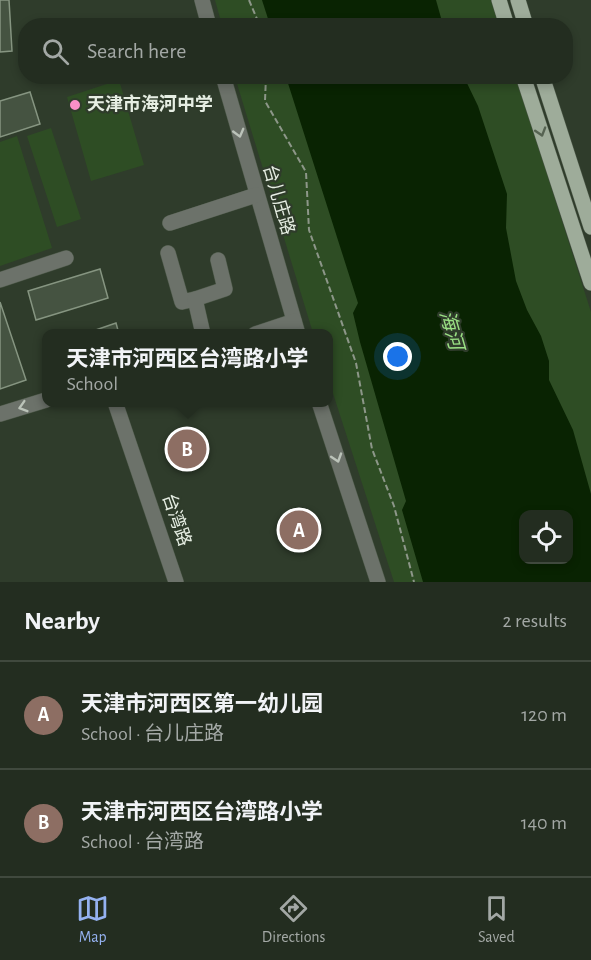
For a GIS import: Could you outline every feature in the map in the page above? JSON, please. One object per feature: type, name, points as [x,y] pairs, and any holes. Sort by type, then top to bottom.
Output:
[{"type":"main road","points":[[499,0],[505,18]]},
{"type":"main road","points":[[518,0],[524,18]]},
{"type":"main road","points":[[526,84],[591,284]]},
{"type":"main road","points":[[545,84],[591,227]]},
{"type":"street","points":[[202,0],[207,18]]},
{"type":"street","name":"台儿庄路","points":[[225,84],[296,327]]},
{"type":"street","points":[[170,223],[256,195]]},
{"type":"street","points":[[168,253],[182,302],[225,289],[218,260]]},
{"type":"street","points":[[0,280],[66,258]]},
{"type":"street","points":[[195,299],[202,329]]},
{"type":"street","points":[[0,414],[42,401]]},
{"type":"street","name":"台湾路","points":[[118,407],[176,582]]},
{"type":"street","points":[[321,407],[378,582]]},
{"type":"path","points":[[249,0],[257,18]]},
{"type":"path","points":[[266,84],[265,101],[306,172],[309,230],[356,363],[372,449],[394,506],[414,582]]},
{"type":"shaded area","points":[[215,0],[491,0],[497,18],[220,18]]},
{"type":"shaded area","points":[[107,84],[120,84],[144,165],[91,181],[67,97]]},
{"type":"shaded area","points":[[237,84],[518,84],[591,312],[591,582],[394,582],[333,393],[333,329],[312,329]]},
{"type":"shaded area","points":[[51,128],[81,219],[57,227],[27,136]]},
{"type":"shaded area","points":[[17,136],[52,248],[0,266],[0,142]]},
{"type":"water","points":[[262,0],[436,0],[441,18],[268,18]]},
{"type":"water","name":"海河","points":[[288,84],[467,84],[478,106],[507,194],[506,228],[516,281],[527,310],[541,336],[549,361],[549,380],[573,430],[591,494],[591,582],[423,582],[402,510],[406,501],[353,313],[358,303]]},
{"type":"building","points":[[0,0],[9,0],[12,51],[0,52]]},
{"type":"building","points":[[30,92],[40,124],[0,137],[0,101]]},
{"type":"building","points":[[100,269],[108,298],[36,320],[28,291]]},
{"type":"building","points":[[0,302],[26,380],[0,389]]},
{"type":"building","points":[[116,323],[118,329],[99,329]]},
{"type":"place","name":"天津市海河中学","points":[[75,105]]},
{"type":"place","name":"天津市河西区台湾路小学","points":[[187,449]]},
{"type":"place","name":"天津市河西区第一幼儿园","points":[[299,530]]}]
